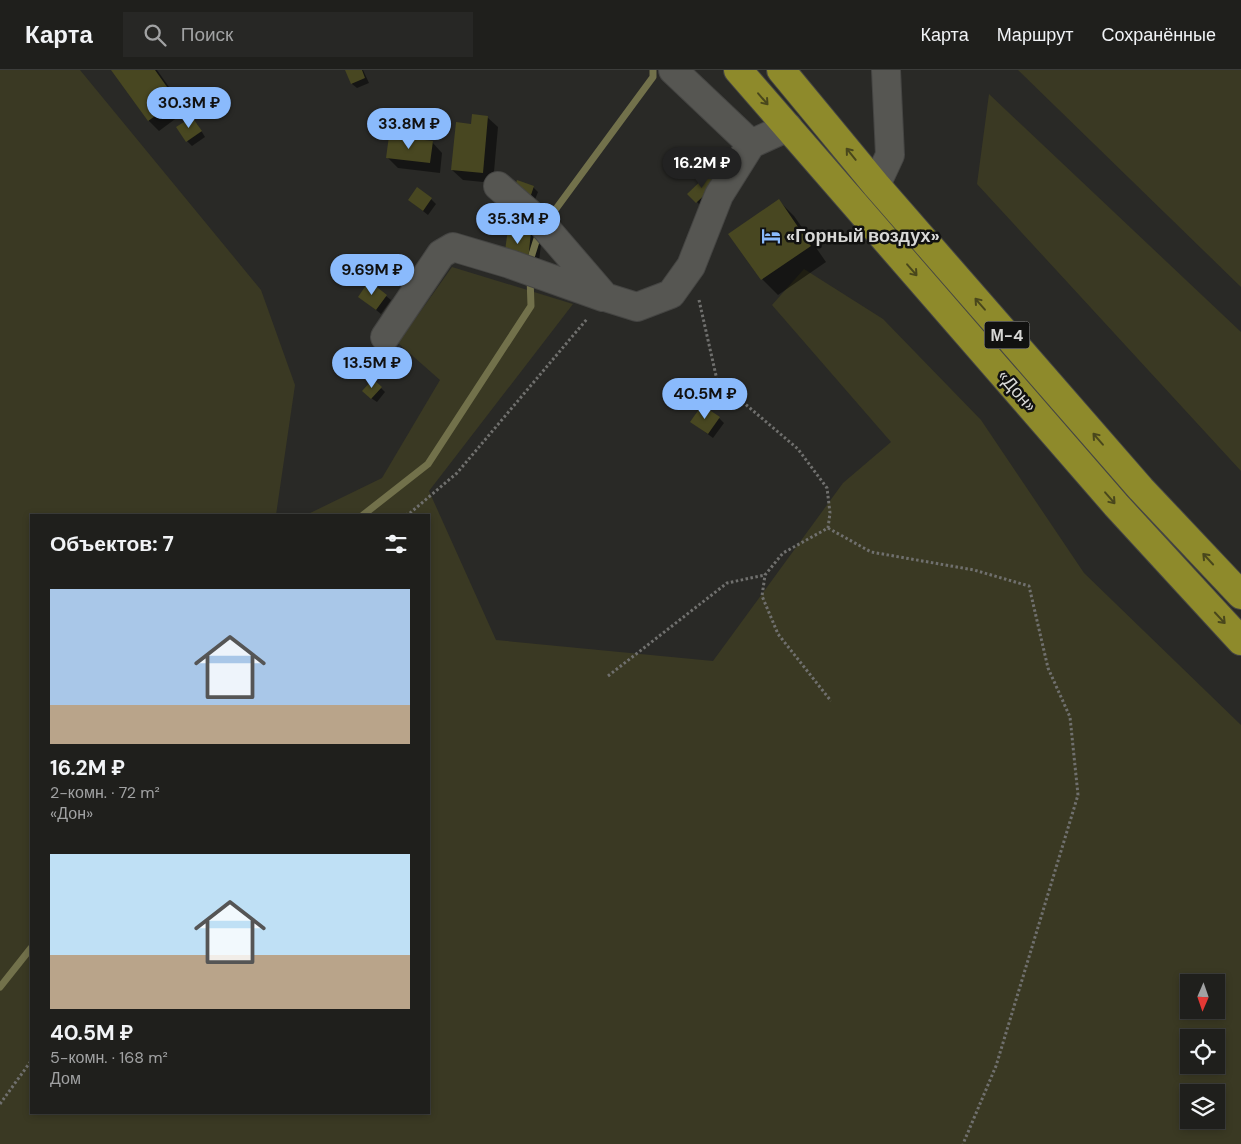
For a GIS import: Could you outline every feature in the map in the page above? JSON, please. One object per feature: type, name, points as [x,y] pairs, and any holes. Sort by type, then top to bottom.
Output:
[{"type":"highway","name":"«Дон»","points":[[738,70],[1116,505],[1241,641]]},
{"type":"highway","name":"«Дон»","points":[[780,70],[876,185],[1141,489],[1241,595]]},
{"type":"street","points":[[673,70],[751,144]]},
{"type":"street","points":[[876,185],[890,156],[886,70]]},
{"type":"street","points":[[385,337],[440,254],[453,247],[510,264],[637,307],[671,294],[691,266],[719,195],[751,144],[788,127]]},
{"type":"street","points":[[498,186],[543,225],[605,297]]},
{"type":"path","points":[[691,266],[717,380],[804,456],[827,488],[830,513],[828,528]]},
{"type":"path","points":[[408,514],[457,473],[605,297]]},
{"type":"path","points":[[828,528],[783,553],[765,575],[762,596],[778,634],[831,701]]},
{"type":"path","points":[[828,528],[871,552],[974,570],[1029,586],[1048,668],[1070,717],[1078,795],[996,1066],[963,1144]]},
{"type":"path","points":[[608,676],[727,583],[765,575]]},
{"type":"path","points":[[0,1104],[30,1062]]},
{"type":"shaded area","points":[[0,70],[80,70],[261,290],[295,385],[276,514],[30,514],[30,1114],[430,1114],[430,514],[308,514],[382,478],[440,380],[398,343],[452,267],[573,304],[429,491],[496,640],[713,661],[843,483],[891,442],[772,305],[804,269],[883,319],[981,420],[1084,573],[1241,725],[1241,1144],[0,1144]]},
{"type":"shaded area","points":[[1018,70],[1241,70],[1241,287]]},
{"type":"shaded area","points":[[989,94],[1241,332],[1241,471],[977,184]]},
{"type":"building","points":[[111,70],[155,70],[177,101],[148,121]]},
{"type":"building","points":[[345,70],[362,70],[365,78],[351,84]]},
{"type":"building","points":[[472,114],[488,116],[483,173],[451,170],[456,122],[471,124]]},
{"type":"building","points":[[192,117],[202,131],[186,142],[176,127]]},
{"type":"building","points":[[389,136],[433,141],[430,163],[386,158]]},
{"type":"building","points":[[707,175],[716,184],[696,203],[687,194]]},
{"type":"building","points":[[517,180],[534,186],[530,198],[513,192]]},
{"type":"building","points":[[417,187],[432,198],[423,211],[408,200]]},
{"type":"building","points":[[779,199],[811,246],[761,280],[728,234]]},
{"type":"building","points":[[508,229],[531,232],[528,261],[504,258]]},
{"type":"building","points":[[369,281],[387,295],[376,310],[358,297]]},
{"type":"building","points":[[373,379],[382,387],[371,399],[362,391]]},
{"type":"building","points":[[702,405],[720,417],[708,434],[690,422]]},
{"type":"waterway","points":[[547,221],[653,77],[653,70]]},
{"type":"waterway","points":[[529,264],[539,232]]},
{"type":"waterway","points":[[364,514],[428,464],[531,306],[530,277]]},
{"type":"waterway","points":[[0,987],[30,949]]},
{"type":"place","name":"«Горный воздух»","points":[[771,236]]}]
